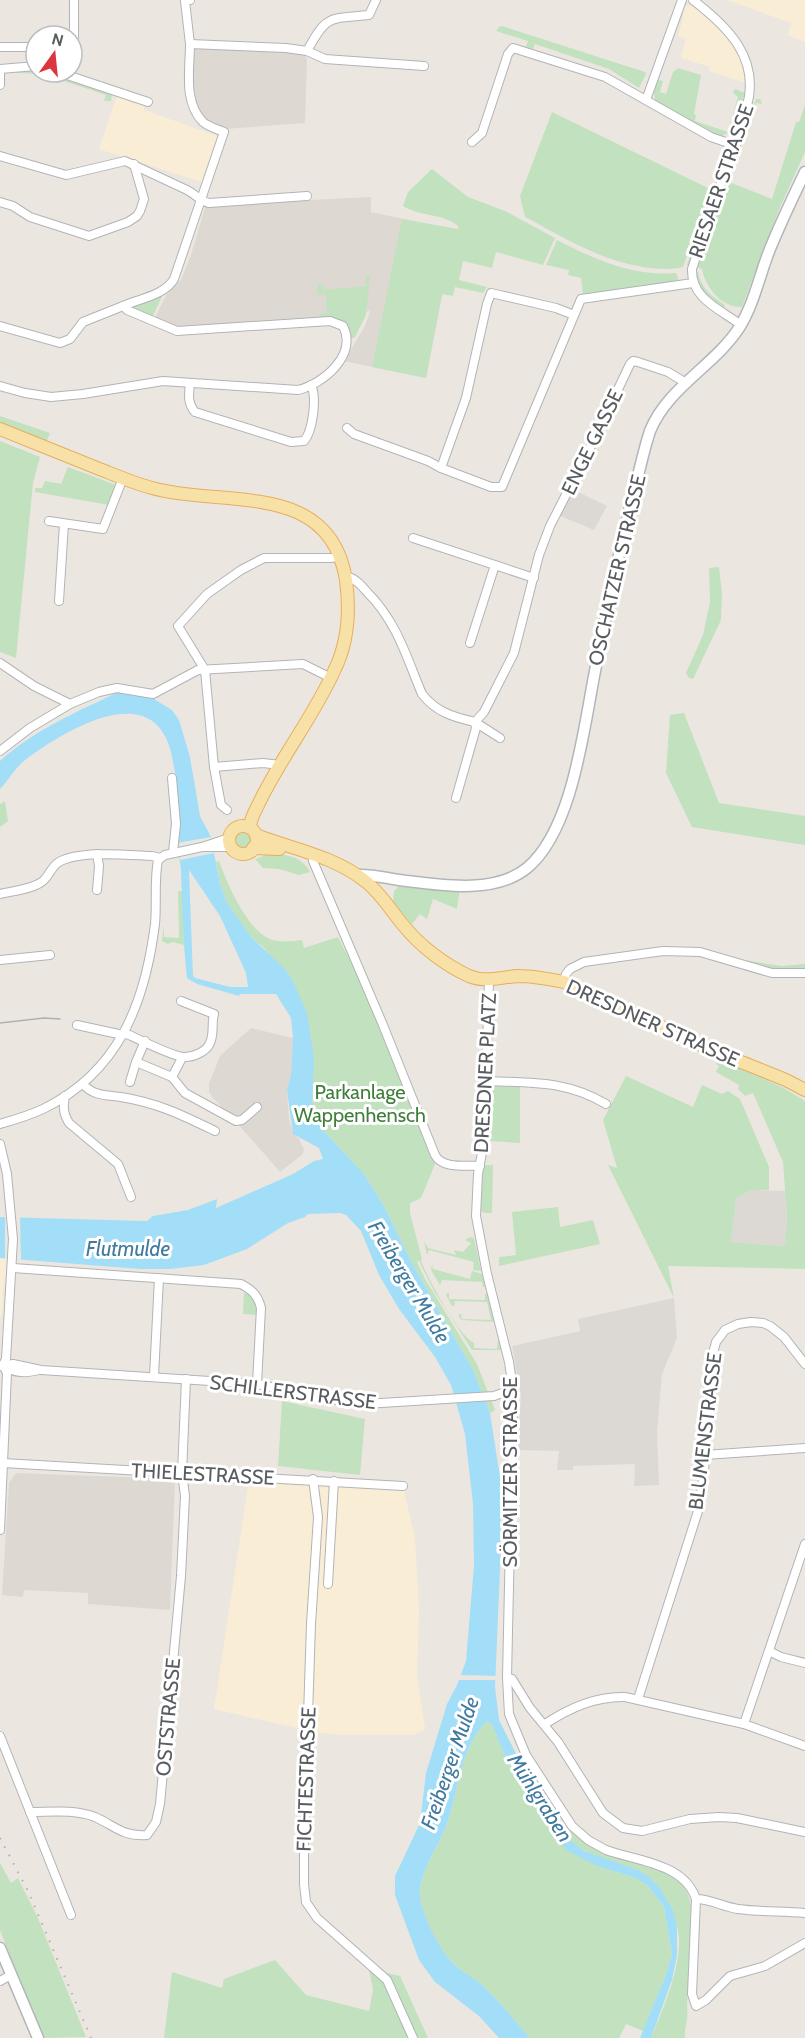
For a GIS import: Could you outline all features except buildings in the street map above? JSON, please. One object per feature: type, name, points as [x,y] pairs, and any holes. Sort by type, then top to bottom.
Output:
[{"type":"main road","name":"OSCHATZER STRASSE","points":[[357,875],[370,874],[475,886],[493,885],[512,878],[530,866],[553,835],[565,805],[574,772],[616,564],[650,433],[667,403],[723,347],[741,325],[768,254],[805,172]]},
{"type":"main road","points":[[0,429],[153,489],[258,500],[283,505],[315,523],[331,540],[345,576],[348,601],[346,632],[341,655],[331,678],[280,765],[264,790],[253,801],[248,830],[256,840],[253,848]]},
{"type":"main road","points":[[233,830],[248,830],[340,867],[325,865],[277,848],[253,848],[241,853],[230,842],[233,830]]},
{"type":"main road","name":"DRESDNER STRASSE","points":[[340,867],[357,875],[378,892],[406,929],[426,948],[466,975],[479,980],[524,976],[564,982],[805,1090]]},
{"type":"main road","points":[[378,892],[388,882],[398,879]]},
{"type":"main road","points":[[0,1947],[38,2038]]},
{"type":"street","points":[[74,0],[74,24]]},
{"type":"street","points":[[307,51],[325,23],[333,19],[369,15],[376,0]]},
{"type":"street","points":[[646,100],[682,0]]},
{"type":"street","name":"RIESAER STRASSE","points":[[693,0],[727,28],[739,45],[746,60],[750,87],[750,97],[693,264],[693,282],[696,290],[706,301],[741,325]]},
{"type":"street","points":[[0,326],[60,343],[70,339],[83,321],[168,288],[177,273],[224,132],[201,119],[189,96],[188,1]]},
{"type":"street","points":[[190,44],[307,51],[325,59],[424,66]]},
{"type":"street","points":[[0,48],[24,47]]},
{"type":"street","points":[[472,142],[482,133],[504,65],[513,48],[605,77],[711,137],[734,145]]},
{"type":"street","points":[[0,85],[0,69],[24,67]]},
{"type":"street","points":[[84,81],[148,102]]},
{"type":"street","points":[[0,156],[66,175],[125,161],[209,203],[307,196]]},
{"type":"street","points":[[0,202],[13,206],[30,217],[89,236],[128,222],[137,216],[144,199],[134,165]]},
{"type":"street","points":[[347,428],[354,434],[441,468],[491,487],[502,487],[578,304],[585,297],[693,282]]},
{"type":"street","points":[[441,468],[466,398],[491,292],[556,308],[574,315]]},
{"type":"street","points":[[0,386],[51,397],[83,394],[149,382],[298,390],[311,385],[335,367],[342,359],[347,346],[347,336],[343,326],[330,321],[177,331],[127,310],[123,306]]},
{"type":"street","name":"ENGE GASSE","points":[[456,798],[477,728],[475,722],[484,712],[514,653],[542,547],[550,526],[630,364],[633,361],[638,362],[668,372],[686,382]]},
{"type":"street","points":[[190,383],[189,400],[195,412],[291,442],[304,441],[308,437],[315,399],[315,392],[311,385]]},
{"type":"street","points":[[49,521],[103,529],[123,478]]},
{"type":"street","points":[[59,601],[64,524]]},
{"type":"street","points":[[412,538],[534,578]]},
{"type":"street","points":[[227,810],[221,805],[214,767],[205,670],[178,626],[207,594],[241,570],[264,558],[332,558],[339,556]]},
{"type":"street","points":[[470,643],[495,565]]},
{"type":"street","points":[[345,576],[359,583],[386,613],[427,701],[446,714],[475,722],[500,738]]},
{"type":"street","points":[[0,663],[34,686],[70,704]]},
{"type":"street","points":[[0,751],[30,728],[70,704],[117,687],[153,694],[198,670],[303,664],[331,678]]},
{"type":"street","points":[[214,767],[263,763],[280,765]]},
{"type":"street","points":[[172,778],[176,852]]},
{"type":"street","points":[[0,894],[43,881],[58,862],[97,854],[160,858],[176,852],[230,842]]},
{"type":"street","points":[[97,854],[99,866],[97,890]]},
{"type":"street","points":[[0,1124],[44,1108],[82,1084],[99,1067],[124,1034],[138,1005],[147,975],[157,901],[157,863],[160,858]]},
{"type":"street","points":[[313,861],[435,1155],[443,1164],[480,1166]]},
{"type":"street","points":[[564,982],[564,977],[570,969],[584,962],[663,951],[699,952],[771,973],[805,973]]},
{"type":"street","points":[[0,960],[50,955]]},
{"type":"street","name":"DRESDNER PLATZ","points":[[480,1166],[484,1142],[489,980]]},
{"type":"street","points":[[172,1077],[182,1058],[206,1049],[211,1043],[213,1032],[211,1024],[214,1014],[181,1001]]},
{"type":"street","points":[[77,1025],[124,1034],[182,1058]]},
{"type":"street","points":[[130,1082],[145,1041]]},
{"type":"street","points":[[136,1062],[172,1077],[185,1093],[233,1120],[242,1120],[257,1107]]},
{"type":"street","points":[[486,1081],[566,1086],[589,1093],[606,1104]]},
{"type":"street","points":[[82,1084],[93,1094],[130,1099],[171,1110],[214,1131]]},
{"type":"street","points":[[65,1096],[64,1114],[69,1123],[118,1164],[131,1197]]},
{"type":"street","points":[[0,1144],[12,1216],[13,1259],[6,1359],[2,1365],[7,1372],[0,1530]]},
{"type":"street","name":"SÖRMITZER STRASSE","points":[[480,1166],[477,1226],[509,1362],[512,1382],[508,1391],[513,1396],[507,1678],[509,1714],[518,1739],[572,1826],[597,1846],[670,1870],[688,1884],[696,1899]]},
{"type":"street","points":[[13,1268],[241,1284],[254,1293],[261,1308],[257,1384]]},
{"type":"street","points":[[154,1376],[159,1278]]},
{"type":"street","name":"BLUMENSTRASSE","points":[[638,1699],[699,1508],[705,1455],[710,1365],[716,1342],[721,1334],[738,1324],[763,1323],[784,1336],[805,1364]]},
{"type":"street","name":"SCHILLERSTRASSE","points":[[2,1365],[18,1372],[40,1370],[257,1384],[338,1401],[380,1404],[495,1396],[508,1391]]},
{"type":"street","points":[[182,1473],[186,1379]]},
{"type":"street","points":[[705,1455],[805,1448]]},
{"type":"street","name":"THIELESTRASSE","points":[[3,1463],[313,1479],[403,1486]]},
{"type":"street","name":"OSTSTRASSE","points":[[30,1812],[74,1812],[95,1818],[120,1832],[135,1836],[147,1835],[156,1822],[160,1804],[181,1576],[185,1496],[182,1473]]},
{"type":"street","name":"FICHTESTRASSE","points":[[313,1479],[318,1517],[311,1624],[304,1839],[306,1902],[317,1918],[387,1980],[413,2038]]},
{"type":"street","points":[[328,1584],[334,1481]]},
{"type":"street","points":[[744,1724],[805,1544]]},
{"type":"street","points":[[769,1652],[805,1663]]},
{"type":"street","points":[[507,1678],[512,1679],[530,1708],[545,1724],[603,1813],[623,1828],[642,1831],[690,1819],[719,1817],[745,1819],[805,1832]]},
{"type":"street","points":[[545,1724],[596,1699],[617,1696],[744,1724],[805,1746]]},
{"type":"street","points":[[0,1736],[70,1915]]},
{"type":"street","points":[[805,1913],[740,1910],[721,1906],[710,1900],[696,1899],[692,1994],[696,2006],[706,2000],[730,1976],[765,1966],[805,1943]]},
{"type":"street","points":[[0,1981],[11,1976]]},
{"type":"shaded area","points":[[727,0],[805,0],[805,42],[788,35],[791,23]]},
{"type":"shaded area","points":[[691,5],[724,31],[736,47],[743,61],[746,83],[709,71],[710,67],[681,58],[686,39],[678,36],[684,14],[679,12],[684,6]]},
{"type":"shaded area","points":[[193,48],[302,51],[307,59],[305,123],[225,129],[211,124],[196,106],[191,94]]},
{"type":"shaded area","points":[[120,96],[144,104],[144,110],[220,137],[205,183],[99,149],[116,98]]},
{"type":"shaded area","points":[[371,197],[371,212],[455,230],[426,378],[344,361],[365,326],[370,311],[306,320],[174,328],[158,322],[156,315],[167,294],[181,280],[206,205]]},
{"type":"shaded area","points":[[572,489],[607,506],[594,530],[558,515]]},
{"type":"shaded area","points":[[251,1028],[293,1038],[291,1075],[287,1090],[289,1119],[293,1133],[304,1149],[303,1154],[280,1172],[209,1092],[209,1084],[220,1056]]},
{"type":"shaded area","points":[[752,1190],[785,1191],[787,1217],[785,1246],[731,1242],[736,1198]]},
{"type":"shaded area","points":[[0,1258],[9,1258],[3,1290],[2,1317],[0,1317]]},
{"type":"shaded area","points":[[674,1298],[677,1338],[662,1374],[657,1433],[659,1485],[634,1486],[635,1464],[573,1466],[573,1470],[557,1470],[559,1451],[517,1450],[521,1396],[512,1346],[580,1331],[578,1319]]},
{"type":"shaded area","points":[[16,1473],[175,1479],[170,1610],[88,1604],[88,1593],[24,1590],[23,1597],[2,1595],[9,1483]]},
{"type":"shaded area","points":[[249,1480],[403,1486],[415,1539],[419,1611],[417,1676],[425,1729],[413,1735],[338,1735],[314,1732],[214,1709]]},
{"type":"green space","points":[[502,26],[646,74],[639,88],[609,69],[535,44],[533,49],[526,47],[528,41],[496,31]]},
{"type":"green space","points":[[678,68],[701,75],[694,114],[696,115],[695,121],[728,132],[738,97],[733,93],[735,89],[745,93],[732,132],[723,137],[715,134],[655,101],[654,93],[658,80],[663,81],[660,92],[666,94],[673,72]]},
{"type":"green space","points":[[73,84],[84,84],[112,94],[111,101],[104,101],[106,95]]},
{"type":"green space","points":[[756,99],[760,99],[762,104],[756,103],[739,153],[736,152]]},
{"type":"green space","points":[[805,105],[805,152],[780,207],[742,307],[728,304],[711,289],[702,269],[696,267],[725,185],[729,182],[772,199],[796,122],[799,122]]},
{"type":"green space","points":[[552,112],[710,189],[683,267],[650,268],[616,261],[570,241],[525,217],[520,196]]},
{"type":"green space","points":[[432,169],[468,197],[505,211],[555,238],[543,265],[496,252],[492,268],[463,261],[459,280],[487,287],[483,293],[455,287],[453,296],[442,294],[426,378],[372,367],[402,219],[458,229],[458,226],[445,219],[403,206],[408,192]]},
{"type":"green space","points":[[717,178],[719,179],[689,266],[687,265]]},
{"type":"green space","points":[[557,240],[614,265],[644,272],[676,273],[679,281],[583,294],[581,278],[568,275],[569,270],[546,265]]},
{"type":"green space","points":[[695,272],[698,272],[708,292],[725,305],[724,309],[709,298],[702,289]]},
{"type":"green space","points":[[366,276],[370,276],[366,315],[355,337],[351,339],[339,323],[320,317],[319,314],[327,313],[326,294],[317,295],[317,288],[319,284],[323,284],[324,290],[366,286]]},
{"type":"green space","points":[[162,293],[152,318],[129,309],[129,306]]},
{"type":"green space","points":[[0,416],[50,433],[46,443],[0,425]]},
{"type":"green space","points":[[0,441],[40,457],[33,483],[16,658],[0,652]]},
{"type":"green space","points":[[68,467],[116,485],[109,505],[35,492],[35,488],[42,488],[45,481],[61,484]]},
{"type":"green space","points":[[719,567],[722,594],[721,620],[693,679],[689,678],[686,673],[703,635],[710,602],[709,568]]},
{"type":"green space","points":[[684,713],[719,803],[805,816],[805,845],[692,827],[666,773],[670,715]]},
{"type":"green space","points":[[5,801],[8,821],[0,827],[0,804]]},
{"type":"green space","points":[[240,832],[246,832],[251,840],[249,846],[240,848],[235,843],[235,837]]},
{"type":"green space","points":[[269,854],[287,855],[298,859],[310,872],[299,875],[279,869],[263,868],[255,859]]},
{"type":"green space","name":"Parkanlage Wappenhensch","points":[[219,861],[239,905],[253,926],[262,934],[277,941],[302,940],[304,948],[338,937],[357,974],[435,1164],[421,1198],[410,1203],[410,1213],[421,1261],[444,1306],[467,1338],[474,1343],[474,1348],[497,1349],[499,1341],[501,1350],[472,1350],[434,1291],[419,1261],[417,1262],[425,1279],[477,1364],[495,1410],[490,1413],[473,1370],[412,1263],[384,1206],[364,1174],[320,1127],[312,1101],[312,1081],[297,994],[292,979],[285,969],[251,937],[227,903],[220,884],[216,862]]},
{"type":"green space","points":[[401,884],[460,888],[457,909],[433,899],[427,919],[420,914],[412,924],[393,902],[394,891]]},
{"type":"green space","points":[[178,891],[182,891],[184,945],[173,942],[168,944],[162,941],[164,925],[164,937],[179,938]]},
{"type":"green space","points":[[726,957],[781,966],[805,964],[805,971],[772,971]]},
{"type":"green space","points":[[718,1059],[782,1087],[805,1101],[805,1269],[668,1266],[674,1298],[608,1165],[617,1168],[603,1120],[626,1076],[693,1107],[702,1085],[722,1094],[728,1091],[740,1099],[769,1167],[769,1190],[752,1190],[736,1198],[731,1242],[785,1246],[787,1217],[783,1162],[753,1093],[745,1096],[738,1089],[739,1085],[716,1072],[719,1066],[716,1064]]},
{"type":"green space","points":[[491,1086],[520,1087],[520,1143],[489,1141]]},
{"type":"green space","points":[[493,1165],[492,1213],[481,1211],[483,1167]]},
{"type":"green space","points":[[558,1207],[560,1227],[593,1220],[600,1244],[499,1266],[499,1257],[516,1255],[512,1212]]},
{"type":"green space","points":[[470,1237],[474,1238],[481,1271],[473,1270],[474,1262],[429,1250],[427,1255],[424,1241],[428,1248],[456,1255],[454,1250],[463,1252],[471,1243],[465,1240]]},
{"type":"green space","points":[[432,1264],[433,1269],[470,1279],[472,1271],[482,1274],[485,1287],[482,1282],[442,1280],[440,1285],[431,1270]]},
{"type":"green space","points":[[244,1293],[249,1294],[257,1303],[256,1315],[243,1314]]},
{"type":"green space","points":[[449,1293],[449,1299],[485,1300],[485,1294],[487,1294],[494,1322],[462,1320],[459,1314],[462,1319],[491,1320],[487,1302],[455,1301],[452,1306],[446,1295]]},
{"type":"green space","points":[[282,1401],[365,1419],[360,1475],[278,1466]]},
{"type":"green space","points":[[487,1721],[492,1724],[510,1765],[553,1827],[557,1837],[597,1866],[636,1878],[648,1886],[664,1907],[672,1954],[643,2031],[626,2024],[619,2038],[530,2038],[488,1990],[452,1962],[441,1948],[430,1927],[421,1906],[422,1879],[446,1827],[466,1754],[478,1731]]},
{"type":"green space","points":[[571,1831],[593,1848],[665,1872],[686,1890],[691,1905],[685,2038],[651,2038],[672,1983],[679,1939],[677,1926],[660,1891],[643,1873],[590,1853],[572,1843],[564,1836]]},
{"type":"green space","points":[[0,1863],[11,1883],[18,1878],[37,1916],[86,2037],[42,2038],[0,1930]]},
{"type":"green space","points":[[275,1960],[306,1995],[369,2011],[373,1990],[369,1969],[400,1976],[428,2038],[164,2038],[172,1972],[222,1988],[224,1979]]},
{"type":"water","points":[[118,692],[154,699],[172,710],[179,720],[190,757],[200,816],[211,837],[220,884],[227,903],[251,937],[285,969],[307,1013],[314,1058],[312,1101],[320,1127],[364,1174],[384,1206],[412,1263],[473,1370],[490,1413],[500,1477],[501,1546],[495,1687],[499,1720],[533,1787],[564,1836],[584,1851],[638,1870],[649,1877],[659,1887],[673,1910],[677,1927],[677,1955],[672,1980],[651,2038],[640,2038],[672,1954],[664,1907],[648,1886],[636,1878],[597,1866],[566,1850],[510,1765],[492,1724],[487,1721],[478,1731],[466,1754],[446,1827],[422,1879],[420,1897],[425,1917],[447,1956],[455,1965],[488,1990],[530,2038],[499,2038],[479,2016],[435,1982],[419,1960],[395,1895],[395,1876],[420,1823],[426,1773],[447,1704],[466,1661],[474,1565],[473,1504],[465,1434],[451,1385],[435,1357],[399,1309],[379,1275],[361,1231],[346,1215],[340,1213],[308,1214],[288,1223],[247,1249],[204,1265],[170,1269],[140,1269],[0,1258],[0,1217],[147,1221],[153,1216],[188,1210],[217,1199],[216,1208],[293,1174],[314,1161],[323,1159],[319,1148],[293,1134],[287,1090],[291,1075],[293,1038],[291,1018],[276,994],[240,994],[239,996],[197,984],[187,978],[181,869],[177,845],[180,823],[176,780],[166,738],[153,722],[137,715],[117,714],[75,728],[24,761],[0,789],[0,761],[13,750],[41,731]],"holes":[[[189,870],[220,916],[246,973],[248,987],[230,987],[193,976]]]},
{"type":"pier","points":[[211,837],[214,853],[180,860],[177,843]]},
{"type":"pier","points":[[5,1216],[20,1217],[21,1260],[5,1259]]},
{"type":"pier","points":[[458,1675],[499,1676],[498,1680],[457,1680]]},
{"type":"tram line","points":[[0,1023],[44,1018],[60,1019]]},
{"type":"railway","points":[[0,1838],[28,1891],[91,2038]]},
{"type":"water label","name":"Flutmulde","points":[[128,1249]]},
{"type":"water label","name":"Freiberger Mulde","points":[[409,1282]]},
{"type":"water label","name":"Freiberger Mulde","points":[[450,1763]]},
{"type":"water label","name":"Mühlgraben","points":[[540,1798]]}]
